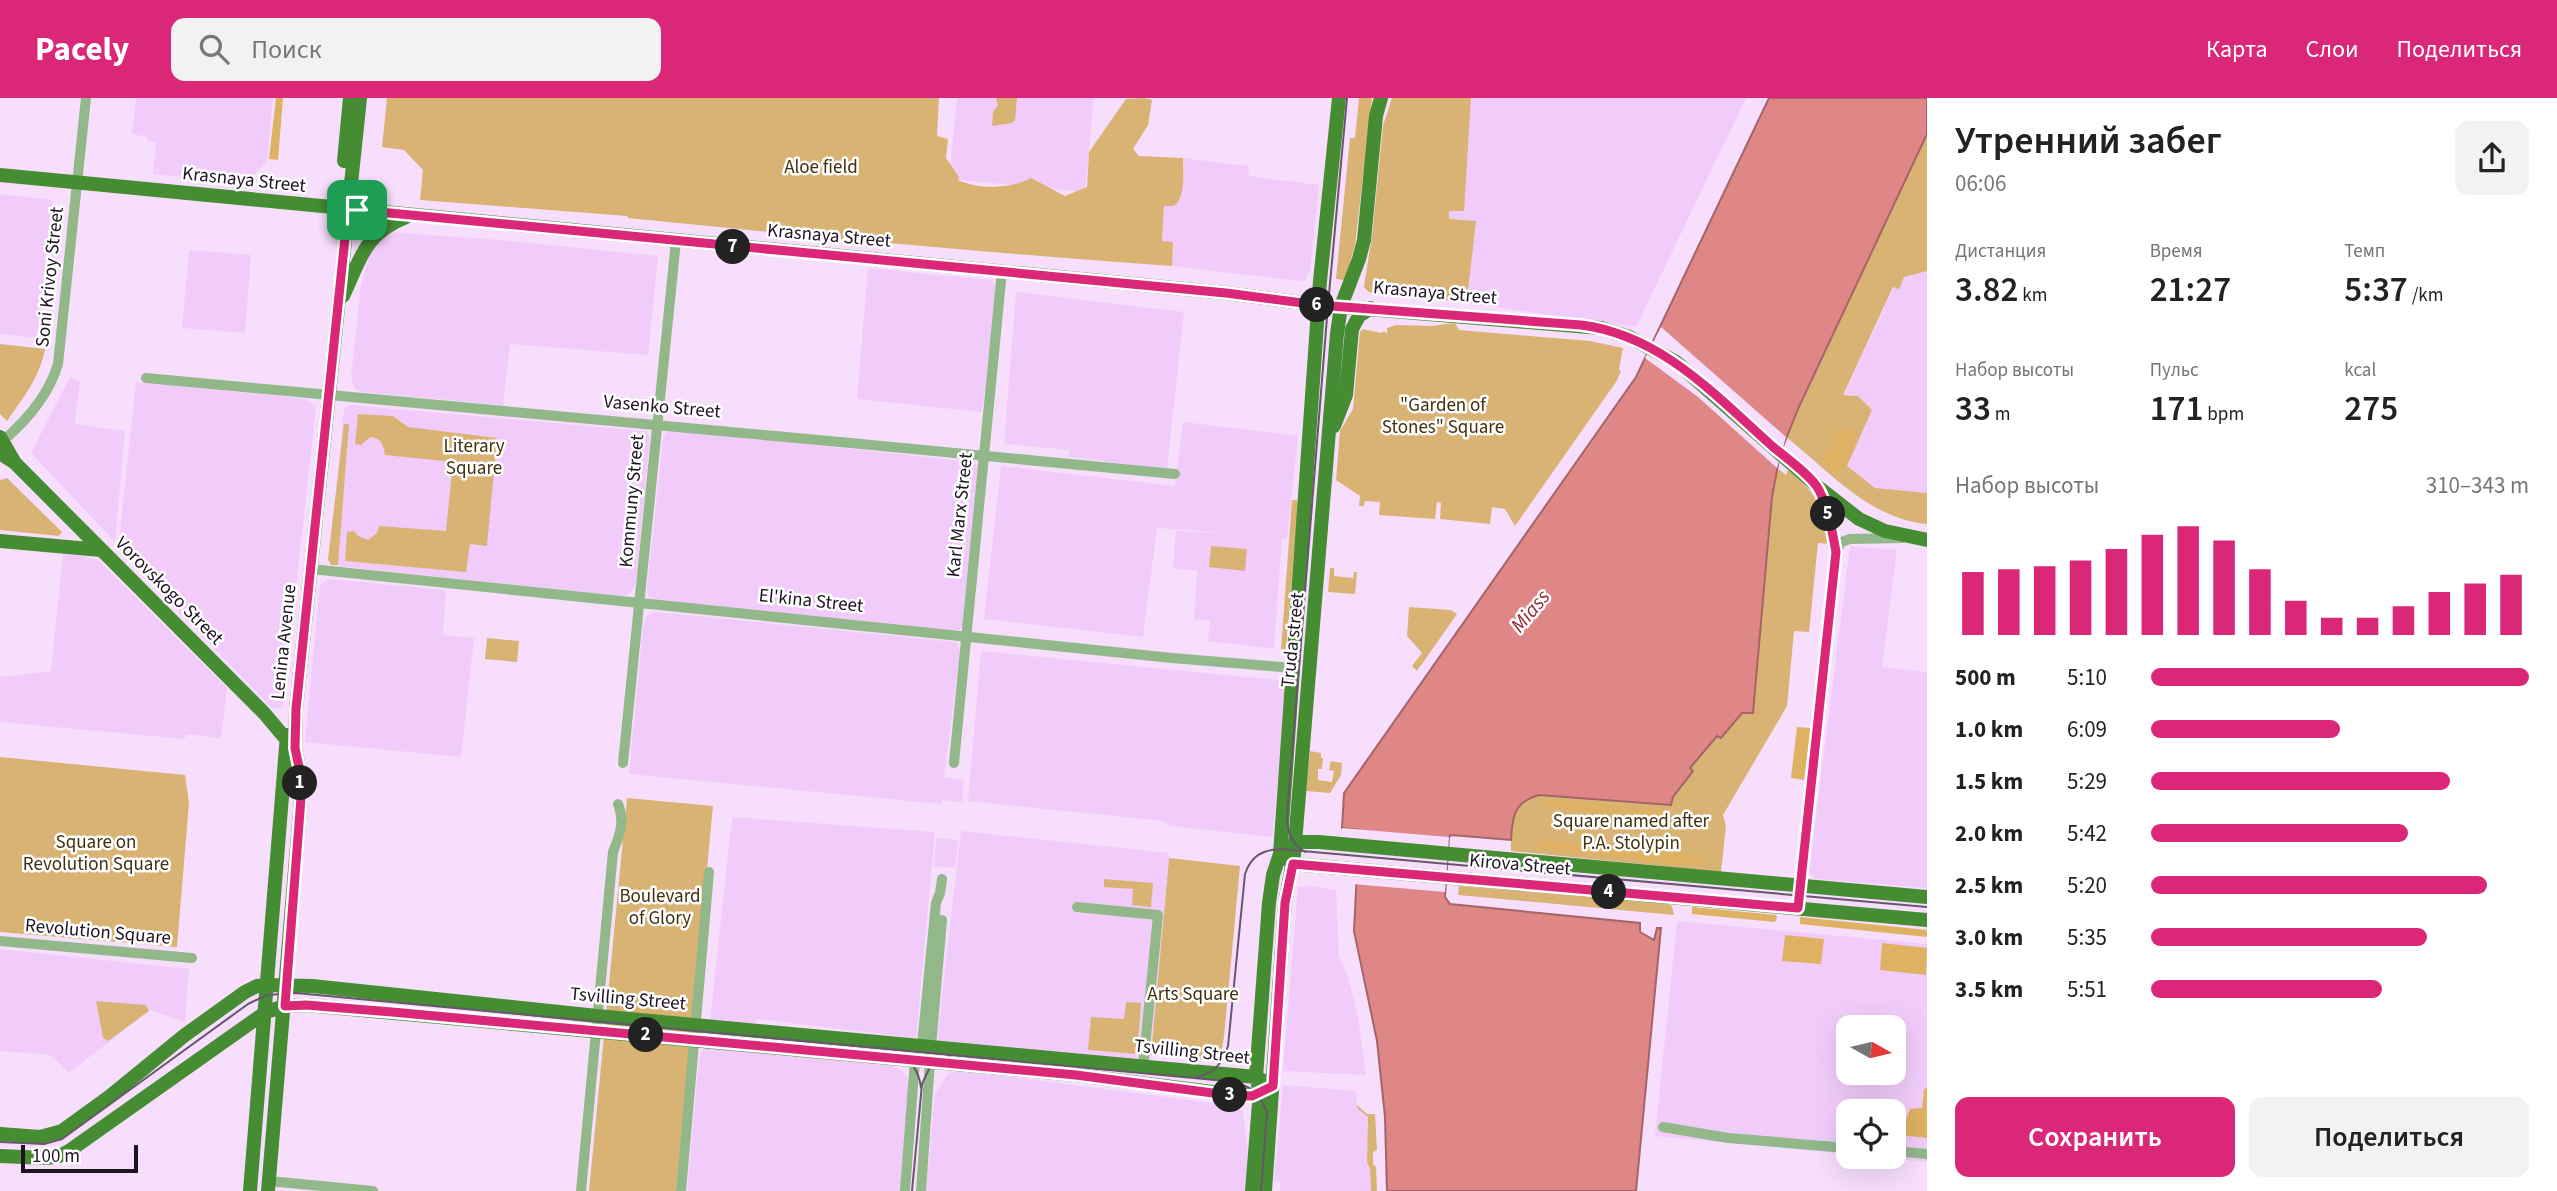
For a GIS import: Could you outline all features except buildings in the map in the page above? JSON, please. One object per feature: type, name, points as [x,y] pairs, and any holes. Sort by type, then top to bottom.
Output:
[{"type":"main road","name":"Lenina Avenue","points":[[268,1186],[301,798],[300,772],[291,744],[288,713],[338,307],[350,98]]},
{"type":"main road","name":"Lenina Avenue","points":[[250,1191],[344,209],[360,98]]},
{"type":"main road","name":"Truda street","points":[[1252,1191],[1285,903],[1295,844],[1301,668],[1292,653],[1318,305],[1339,98]]},
{"type":"main road","name":"Truda street","points":[[1265,1191],[1263,1085],[1269,903],[1280,852],[1301,668],[1312,654],[1341,306],[1359,260],[1376,116],[1381,98]]},
{"type":"main road","name":"Krasnaya Street","points":[[0,175],[676,242],[1002,271],[1318,305],[1592,327],[1619,333],[1650,347],[1691,374],[1818,487],[1859,519],[1885,531],[1927,540]]},
{"type":"main road","points":[[338,307],[370,240],[390,224],[410,216]]},
{"type":"main road","points":[[1329,437],[1346,395],[1352,329],[1359,316],[1371,308],[1359,301],[1355,292],[1354,279],[1359,260]]},
{"type":"main road","name":"Vorovskogo Street","points":[[1,443],[15,463],[264,713],[291,744]]},
{"type":"main road","points":[[0,541],[101,550]]},
{"type":"main road","points":[[264,713],[273,719],[282,719],[288,713]]},
{"type":"main road","name":"Kirova Street","points":[[1280,852],[1301,842],[1340,844],[1927,897]]},
{"type":"main road","points":[[1280,852],[1293,864]]},
{"type":"main road","name":"Kirova Street","points":[[1293,864],[1927,920]]},
{"type":"main road","name":"Tsvilling Street","points":[[0,1134],[40,1137],[62,1130],[109,1097],[217,1011],[245,992],[257,986],[268,985],[326,987],[596,1023],[915,1060],[1076,1075],[1236,1096],[1252,1096],[1263,1085]]},
{"type":"main road","name":"Tsvilling Street","points":[[0,1156],[46,1158],[69,1151],[266,1012],[285,1006],[306,1005],[596,1023]]},
{"type":"main road","name":"Tsvilling Street","points":[[696,1033],[926,1046],[1143,1067],[1263,1085]]},
{"type":"main road","points":[[915,1060],[926,1046]]},
{"type":"main road","points":[[926,1046],[930,1061]]},
{"type":"street","name":"Soni Krivoy Street","points":[[1,443],[32,412],[53,382],[58,364],[86,98]]},
{"type":"street","name":"Kommuny Street","points":[[623,763],[676,242]]},
{"type":"street","name":"Karl Marx Street","points":[[954,763],[1002,271]]},
{"type":"street","name":"Vasenko Street","points":[[146,378],[657,423],[1175,474]]},
{"type":"street","points":[[1798,908],[1836,552],[1830,518],[1818,487]]},
{"type":"street","points":[[1836,552],[1842,542],[1850,538],[1878,540],[1908,537]]},
{"type":"street","name":"El'kina Street","points":[[311,569],[967,637],[1301,668]]},
{"type":"street","points":[[582,1191],[613,852],[621,833],[622,815],[618,804]]},
{"type":"street","points":[[681,1191],[709,872]]},
{"type":"street","points":[[926,1046],[936,903],[942,879]]},
{"type":"street","points":[[1077,907],[1158,915],[1143,1067]]},
{"type":"street","name":"Revolution Square","points":[[0,941],[192,958]]},
{"type":"street","points":[[905,1191],[915,1060]]},
{"type":"street","points":[[921,1191],[930,1061]]},
{"type":"street","points":[[1663,1127],[1750,1140],[1836,1146]]},
{"type":"street","points":[[1906,1152],[1927,1154]]},
{"type":"street","points":[[268,1186],[373,1191]]},
{"type":"shaded area","points":[[136,98],[273,98],[267,161],[246,183],[153,174],[156,142],[132,134]]},
{"type":"shaded area","points":[[276,98],[283,98],[278,160],[269,159]]},
{"type":"shaded area","points":[[957,98],[1094,98],[1085,192],[949,179]]},
{"type":"shaded area","points":[[1392,98],[1746,98],[1636,327],[1466,303],[1377,294],[1366,290],[1364,282],[1372,237],[1383,126]]},
{"type":"shaded area","points":[[1183,158],[1248,166],[1249,176],[1319,185],[1310,270],[1306,279],[1301,281],[1172,266],[1173,242],[1162,242],[1164,206],[1184,175]]},
{"type":"shaded area","points":[[0,194],[53,200],[37,338],[0,334]]},
{"type":"shaded area","points":[[388,232],[658,256],[648,355],[510,344],[503,405],[362,392],[354,388],[351,377],[361,286],[371,250]]},
{"type":"shaded area","points":[[189,250],[251,255],[245,333],[182,328]]},
{"type":"shaded area","points":[[868,268],[990,280],[995,284],[997,289],[982,412],[857,399]]},
{"type":"shaded area","points":[[1927,271],[1927,524],[1879,510],[1840,481],[1872,410],[1858,396],[1843,396],[1894,287],[1904,277]]},
{"type":"shaded area","points":[[1016,292],[1184,312],[1167,469],[1069,457],[1069,450],[1004,444]]},
{"type":"shaded area","points":[[70,377],[80,381],[75,424],[125,431],[115,542],[31,453]]},
{"type":"shaded area","points":[[136,382],[306,399],[316,407],[283,705],[279,709],[272,708],[118,549]]},
{"type":"shaded area","points":[[349,405],[646,431],[650,438],[636,582],[633,589],[628,595],[621,596],[339,566],[331,557],[343,417],[344,409]]},
{"type":"shaded area","points":[[1183,422],[1298,436],[1287,538],[1282,538],[1274,649],[1208,641],[1210,621],[1194,619],[1197,571],[1173,568],[1176,531],[1241,534],[1157,528],[1143,637],[984,619],[1001,466],[1175,486]]},
{"type":"shaded area","points":[[1841,428],[1847,431],[1854,429],[1857,433],[1847,461],[1835,472],[1829,468],[1824,455],[1834,448],[1832,436],[1834,431]]},
{"type":"shaded area","points":[[668,431],[973,462],[979,467],[964,625],[953,631],[657,602],[649,596],[647,590],[663,438]]},
{"type":"shaded area","points":[[1850,546],[1897,550],[1882,667],[1927,672],[1927,888],[1815,879],[1809,872]]},
{"type":"shaded area","points":[[63,554],[99,561],[227,688],[221,738],[187,734],[184,739],[0,722],[0,677],[51,671]]},
{"type":"shaded area","points":[[328,579],[446,590],[443,635],[474,638],[461,757],[305,742],[320,585]]},
{"type":"shaded area","points":[[656,612],[955,642],[960,652],[944,777],[964,780],[962,802],[942,800],[941,804],[629,774],[643,627],[647,616]]},
{"type":"shaded area","points":[[981,651],[1288,681],[1272,837],[1169,826],[1163,821],[968,801]]},
{"type":"shaded area","points":[[1797,727],[1811,728],[1804,780],[1791,778]]},
{"type":"shaded area","points":[[1549,800],[1662,809],[1668,811],[1669,815],[1660,818],[1550,808],[1544,803]]},
{"type":"shaded area","points":[[732,817],[935,832],[916,1038],[758,1019],[754,1026],[710,1021]]},
{"type":"shaded area","points":[[961,831],[1169,853],[1151,1063],[945,1044],[937,1039]]},
{"type":"shaded area","points":[[937,838],[958,840],[955,868],[934,866]]},
{"type":"shaded area","points":[[1540,840],[1699,855],[1703,861],[1697,866],[1541,849],[1537,844]]},
{"type":"shaded area","points":[[1304,885],[1336,890],[1339,956],[1348,976],[1358,1017],[1366,1075],[1283,1071],[1298,887]]},
{"type":"shaded area","points":[[1692,907],[1776,915],[1777,918],[1775,922],[1692,914]]},
{"type":"shaded area","points":[[1800,917],[1927,930],[1927,937],[1800,924]]},
{"type":"shaded area","points":[[1677,921],[1927,944],[1927,1162],[1906,1160],[1906,1099],[1836,1099],[1836,1153],[1655,1136]]},
{"type":"shaded area","points":[[1785,935],[1824,939],[1821,964],[1782,961]]},
{"type":"shaded area","points":[[1882,943],[1927,948],[1926,975],[1880,970]]},
{"type":"shaded area","points":[[0,949],[189,969],[185,1022],[150,1010],[69,1073],[50,1055],[0,1051]]},
{"type":"shaded area","points":[[706,1047],[891,1065],[904,1072],[910,1084],[901,1191],[687,1191],[699,1059],[700,1053]]},
{"type":"shaded area","points":[[957,1070],[1237,1106],[1243,1112],[1249,1163],[1248,1191],[926,1191],[935,1093],[949,1073]]},
{"type":"shaded area","points":[[1283,1085],[1356,1091],[1357,1108],[1368,1117],[1367,1162],[1371,1191],[1280,1191],[1280,1182],[1274,1181]]},
{"type":"shaded area","points":[[1927,1087],[1927,1138],[1906,1136],[1906,1119],[1910,1109],[1922,1108],[1924,1090]]},
{"type":"green space","name":"Aloe field","points":[[387,98],[939,98],[937,136],[948,139],[946,158],[959,177],[958,180],[995,187],[1031,178],[1065,196],[1087,187],[1089,152],[1126,99],[1144,98],[1152,100],[1148,125],[1133,149],[1139,156],[1183,158],[1183,184],[1178,202],[1174,206],[1164,206],[1162,241],[1173,242],[1172,266],[830,238],[627,216],[420,200],[423,170],[404,150],[382,147]]},
{"type":"green space","points":[[996,98],[1017,98],[1015,120],[1012,123],[992,126],[993,112],[998,105]]},
{"type":"green space","points":[[1359,98],[1372,98],[1355,245],[1345,280],[1336,279],[1350,138],[1355,138]]},
{"type":"green space","points":[[1392,98],[1471,98],[1464,211],[1449,211],[1449,219],[1476,221],[1467,299],[1481,303],[1376,294],[1364,287],[1383,126]]},
{"type":"green space","points":[[1927,134],[1927,271],[1904,277],[1899,289],[1893,287],[1843,395],[1858,396],[1872,410],[1847,466],[1875,488],[1927,493],[1927,524],[1906,520],[1869,503],[1834,478],[1786,437]]},
{"type":"green space","name":"\"Garden of Stones\" Square","points":[[1455,323],[1459,330],[1590,341],[1623,348],[1619,369],[1621,371],[1616,382],[1515,526],[1505,509],[1492,507],[1490,524],[1440,519],[1441,503],[1437,502],[1435,519],[1379,515],[1380,502],[1365,501],[1364,506],[1359,506],[1360,496],[1336,480],[1340,431],[1353,409],[1360,332],[1363,329],[1381,333],[1384,331],[1387,334],[1387,328],[1396,325],[1431,326]]},
{"type":"green space","points":[[0,344],[45,349],[35,378],[7,421],[0,414]]},
{"type":"green space","name":"Literary Square","points":[[358,414],[393,416],[408,427],[497,438],[487,546],[470,544],[466,572],[345,561],[347,532],[354,531],[368,540],[377,533],[379,526],[446,531],[453,462],[385,455],[381,443],[370,437],[361,445],[355,444]]},
{"type":"green space","points":[[344,424],[349,424],[338,565],[331,565],[328,559]]},
{"type":"green space","name":"Square named after P.A. Stolypin","points":[[1777,468],[1786,475],[1788,470],[1813,494],[1822,510],[1830,544],[1818,543],[1809,632],[1794,631],[1787,706],[1723,815],[1726,826],[1721,872],[1511,851],[1514,816],[1523,803],[1539,795],[1671,805],[1673,797],[1693,771],[1690,768],[1717,735],[1721,738],[1742,713],[1753,713]]},
{"type":"green space","points":[[7,478],[62,532],[59,536],[0,530],[0,480]]},
{"type":"green space","points":[[1292,500],[1297,500],[1298,506],[1286,651],[1281,649]]},
{"type":"green space","points":[[1211,546],[1247,549],[1245,571],[1209,567]]},
{"type":"green space","points":[[1330,568],[1334,568],[1334,576],[1353,578],[1354,572],[1357,572],[1355,594],[1328,592]]},
{"type":"green space","points":[[1409,607],[1451,610],[1457,614],[1417,671],[1412,666],[1422,653],[1407,636]]},
{"type":"green space","points":[[487,638],[519,641],[517,662],[485,659]]},
{"type":"green space","points":[[1310,751],[1321,753],[1323,758],[1322,769],[1318,769],[1318,780],[1332,782],[1334,771],[1329,770],[1331,761],[1342,763],[1341,775],[1330,793],[1306,791]]},
{"type":"green space","name":"Square on Revolution Square","points":[[0,757],[185,775],[189,803],[177,947],[0,932]]},
{"type":"green space","name":"Boulevard of Glory","points":[[627,798],[713,806],[676,1191],[589,1191]]},
{"type":"green space","name":"Arts Square","points":[[1169,858],[1240,866],[1224,1037],[1221,1053],[1216,1061],[1151,1055]]},
{"type":"green space","points":[[1104,879],[1153,883],[1151,907],[1132,905],[1133,889],[1104,887]]},
{"type":"green space","points":[[1459,886],[1666,903],[1672,906],[1674,915],[1458,895]]},
{"type":"green space","points":[[96,1001],[146,1005],[149,1011],[108,1041],[103,1038]]},
{"type":"green space","points":[[1126,1002],[1141,1003],[1137,1054],[1088,1050],[1091,1017],[1124,1019]]},
{"type":"green space","points":[[1357,1105],[1367,1114],[1375,1114],[1377,1150],[1373,1152],[1373,1164],[1376,1167],[1377,1191],[1371,1191],[1367,1162],[1368,1117]]},
{"type":"water","name":"Miass","points":[[1769,98],[1927,98],[1927,134],[1798,409],[1780,454],[1772,497],[1753,713],[1742,713],[1721,738],[1717,736],[1690,768],[1693,771],[1673,797],[1671,805],[1539,795],[1519,806],[1512,824],[1511,840],[1449,837],[1445,897],[1450,904],[1640,923],[1640,932],[1654,940],[1657,928],[1661,928],[1636,1191],[1387,1191],[1385,1117],[1377,1041],[1354,931],[1359,830],[1342,828],[1344,793],[1636,377]]},
{"type":"pier","points":[[1661,327],[1786,437],[1777,468],[1698,397],[1645,358]]},
{"type":"pier","points":[[1342,828],[1449,837],[1445,892],[1352,884],[1356,833],[1342,831]]},
{"type":"tram line","points":[[1305,852],[1291,837],[1287,816],[1347,98]]},
{"type":"tram line","points":[[1196,1077],[1217,1067],[1228,1046],[1245,874],[1254,858],[1268,851],[1280,849],[1927,907]]},
{"type":"tram line","points":[[0,1142],[44,1144],[62,1139],[248,1004],[267,995],[296,993],[1236,1082],[1256,1091],[1267,1112],[1261,1191]]},
{"type":"tram line","points":[[895,1054],[914,1066],[921,1088]]},
{"type":"tram line","points":[[912,1191],[922,1084],[931,1065],[950,1056]]},
{"type":"route","points":[[348,209],[357,210],[1226,293],[1318,305],[1581,325],[1610,330],[1650,347],[1691,374],[1818,487],[1830,518],[1836,552],[1798,908],[1293,864],[1285,903],[1273,1086],[1252,1096],[1076,1075],[392,1012],[306,1005],[285,1006],[301,798],[300,772],[295,748],[296,709],[348,209]]}]
